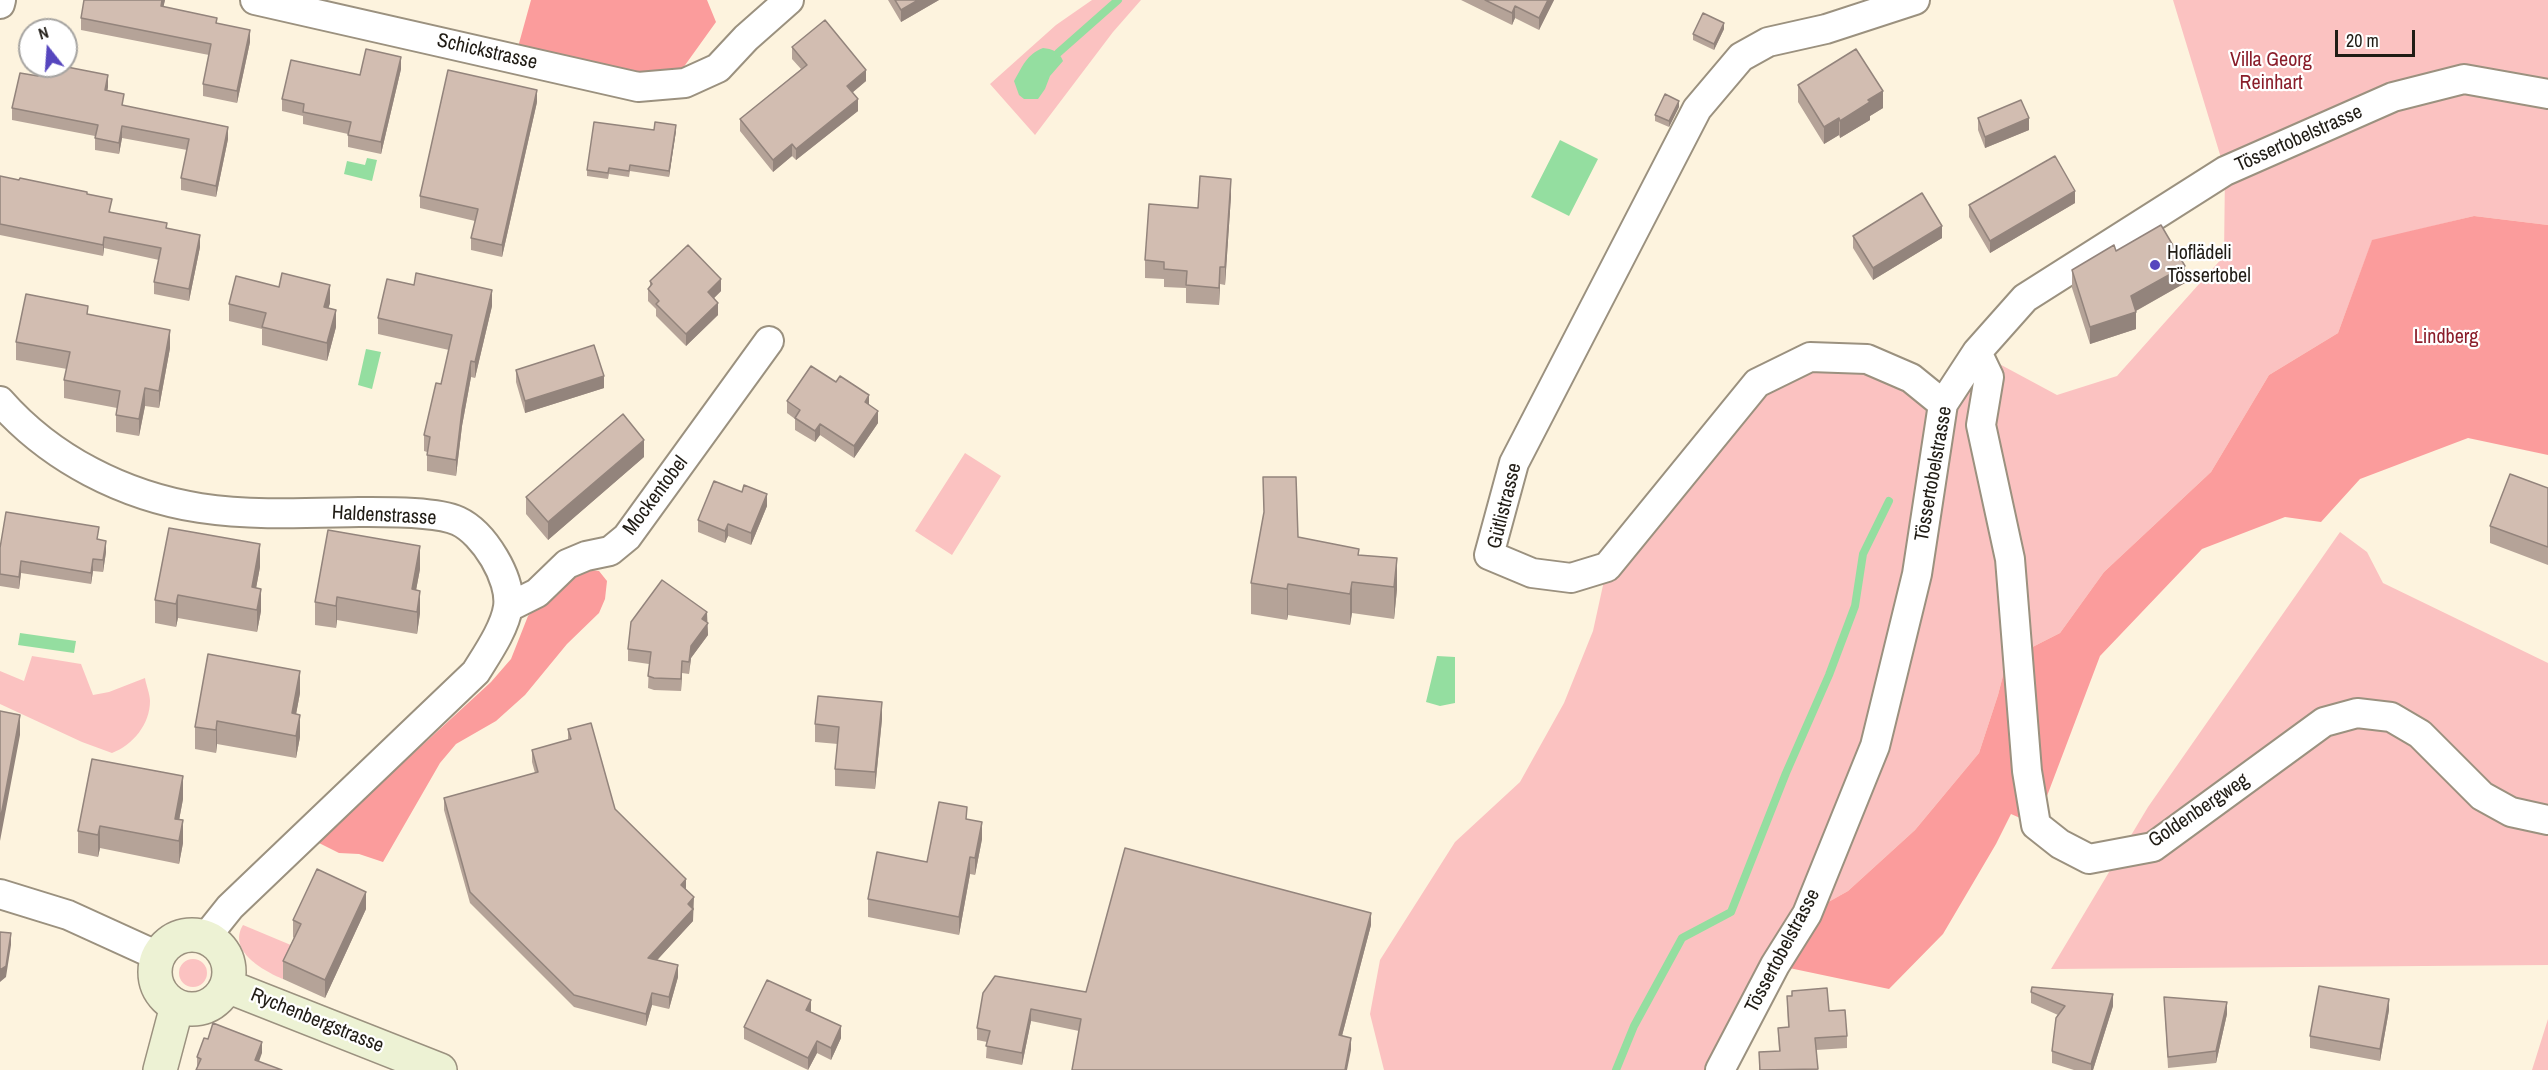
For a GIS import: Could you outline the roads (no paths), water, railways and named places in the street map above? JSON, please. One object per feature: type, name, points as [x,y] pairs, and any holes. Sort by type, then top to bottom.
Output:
[{"type":"street","name":"Schickstrasse","points":[[255,0],[638,87],[685,83],[718,68],[746,38],[789,0]]},
{"type":"street","name":"Gütlistrasse","points":[[1916,0],[1826,29],[1768,42],[1741,57],[1697,109],[1514,463],[1489,555],[1532,573],[1571,578],[1607,567],[1757,383],[1810,357],[1868,359],[1911,378],[1943,404]]},
{"type":"street","name":"Tössertobelstrasse","points":[[1720,1070],[1775,965],[1807,914],[1875,746],[1917,574],[1943,404],[1977,352],[2025,298],[2225,171],[2393,98],[2464,79],[2548,94]]},
{"type":"street","name":"Mockentobel","points":[[508,607],[537,593],[567,564],[586,556],[610,551],[627,537],[770,341]]},
{"type":"street","name":"Goldenbergweg","points":[[1977,352],[1989,377],[1982,425],[2010,559],[2027,771],[2036,825],[2060,844],[2090,859],[2153,847],[2324,722],[2357,713],[2391,717],[2420,734],[2482,796],[2511,812],[2548,820]]},
{"type":"street","name":"Haldenstrasse","points":[[0,401],[27,427],[73,461],[105,479],[149,495],[200,507],[262,513],[417,513],[459,521],[489,547],[504,576],[508,607],[496,638],[476,672],[230,907],[206,937]]},
{"type":"street","points":[[0,894],[68,915],[158,956]]},
{"type":"street","points":[[183,936],[206,937],[216,943],[228,962],[230,974],[227,986],[212,1004],[189,1010],[167,1000],[159,991],[155,980],[155,968],[158,956],[173,940],[183,936]]},
{"type":"street","name":"Rychenbergstrasse","points":[[227,986],[440,1070]]},
{"type":"street","points":[[160,1070],[177,1006]]},
{"type":"waterway","points":[[1058,53],[1118,0]]},
{"type":"waterway","points":[[1616,1070],[1634,1026],[1682,938],[1731,912],[1786,773],[1829,675],[1855,606],[1863,554],[1889,501]]},
{"type":"place","name":"Hoflädeli Tössertobel","points":[[2155,265]]},
{"type":"park label","name":"Villa Georg Reinhart","points":[[2271,72]]},
{"type":"park label","name":"Lindberg","points":[[2446,338]]}]
